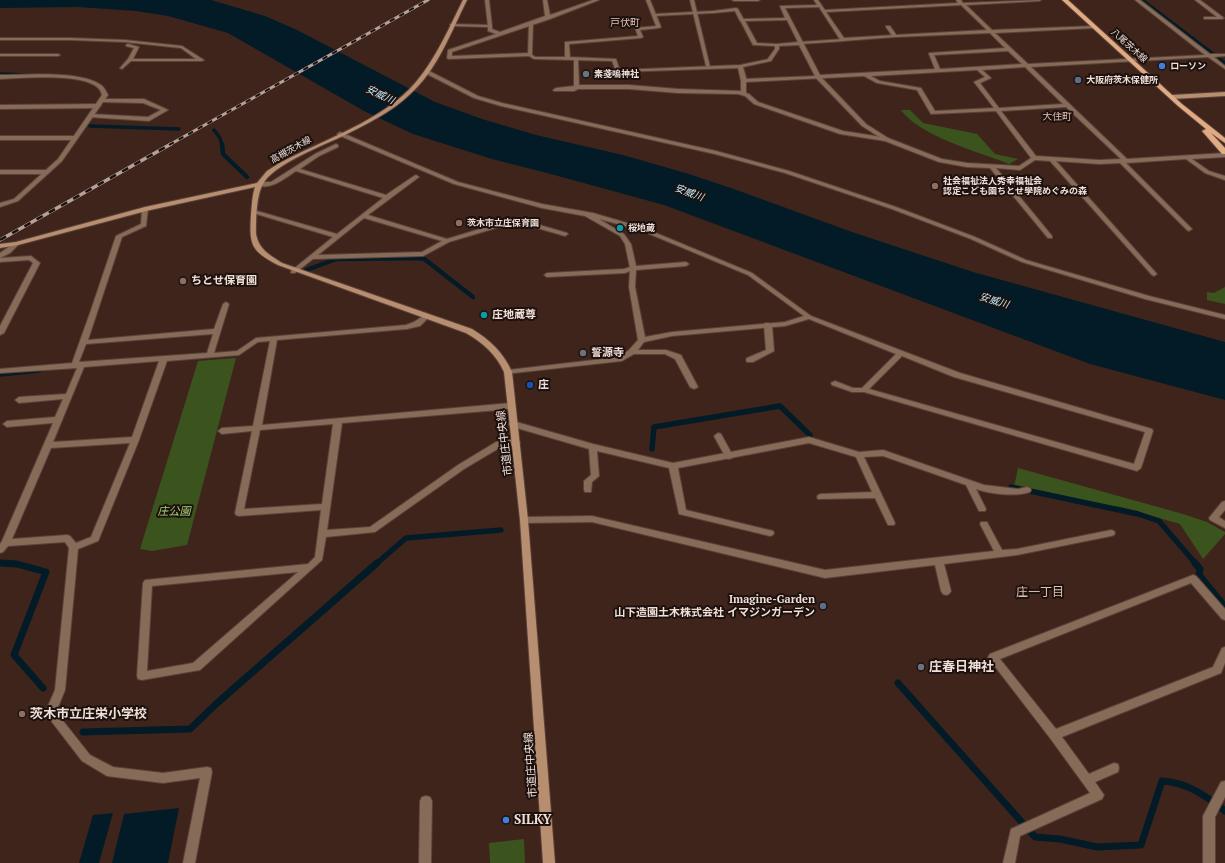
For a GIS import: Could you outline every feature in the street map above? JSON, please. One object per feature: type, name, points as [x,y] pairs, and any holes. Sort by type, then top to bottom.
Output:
[{"type":"main road","name":"八尾茨木線","points":[[1065,0],[1172,97],[1225,152]]},
{"type":"main road","name":"八尾茨木線","points":[[1180,105],[1225,141]]},
{"type":"street","name":"高槻茨木線","points":[[0,246],[16,244],[145,209],[259,184],[282,164],[384,111],[408,94],[427,72],[465,0]]},
{"type":"street","points":[[487,0],[490,30],[499,33]]},
{"type":"street","points":[[545,0],[548,18]]},
{"type":"street","points":[[597,0],[548,18],[450,50],[449,58],[530,54],[534,58],[614,60],[618,71],[708,66],[740,66],[769,60],[777,49],[777,45]]},
{"type":"street","points":[[568,59],[567,43],[641,37],[637,29],[659,27],[648,0]]},
{"type":"street","points":[[692,0],[708,66]]},
{"type":"street","points":[[734,0],[758,0]]},
{"type":"street","points":[[816,0],[843,40]]},
{"type":"street","points":[[958,0],[1026,67],[1068,105],[1189,229]]},
{"type":"street","points":[[1034,158],[1020,168],[968,166],[941,161],[886,139],[864,125],[838,100],[818,77],[782,7],[822,8],[1039,0]]},
{"type":"street","points":[[1137,0],[1225,68]]},
{"type":"street","points":[[1197,0],[1223,18]]},
{"type":"street","points":[[654,15],[736,9],[755,44],[777,45],[895,36],[1095,27]]},
{"type":"street","points":[[1206,18],[1223,18]]},
{"type":"street","points":[[742,20],[788,19]]},
{"type":"street","points":[[530,54],[531,23]]},
{"type":"street","points":[[452,25],[490,26]]},
{"type":"street","points":[[888,27],[895,36]]},
{"type":"street","points":[[0,40],[100,39],[182,47],[202,60],[130,60]]},
{"type":"street","points":[[100,39],[137,47],[130,60],[122,68]]},
{"type":"street","points":[[938,71],[931,54],[1009,49]]},
{"type":"street","points":[[0,56],[58,55]]},
{"type":"street","points":[[744,81],[1026,67],[1225,55]]},
{"type":"street","points":[[576,59],[577,87]]},
{"type":"street","points":[[740,66],[744,81],[743,93]]},
{"type":"street","points":[[979,69],[988,78],[977,82],[1034,158],[1053,161],[1124,161],[1225,155]]},
{"type":"street","points":[[427,72],[476,97],[501,104],[716,153],[787,172],[894,208],[973,238],[1024,261],[1147,298],[1225,317]]},
{"type":"street","points":[[866,75],[879,82],[919,89],[934,112],[1068,105]]},
{"type":"street","points":[[0,77],[56,77],[84,81],[97,84],[105,95],[60,160],[16,200],[0,205]]},
{"type":"street","points":[[556,90],[574,89],[577,87],[678,91],[723,91],[743,93],[756,103],[842,133],[886,139]]},
{"type":"street","points":[[1172,97],[1224,94]]},
{"type":"street","points":[[91,116],[149,118],[165,110],[144,101],[102,100]]},
{"type":"street","points":[[0,107],[98,106]]},
{"type":"street","points":[[340,134],[456,183],[542,206],[587,214],[642,229],[750,274],[808,317],[900,354],[1018,394],[1149,431],[1137,468],[864,390],[852,390],[835,383]]},
{"type":"street","points":[[0,138],[75,138]]},
{"type":"street","points":[[259,184],[272,184],[336,146]]},
{"type":"street","points":[[1188,158],[1207,172],[1225,178]]},
{"type":"street","points":[[1053,161],[1154,274]]},
{"type":"street","points":[[992,166],[1050,237]]},
{"type":"street","points":[[295,169],[387,197]]},
{"type":"street","points":[[0,172],[47,172]]},
{"type":"street","points":[[294,271],[313,257],[336,236],[416,177]]},
{"type":"street","name":"市道庄中央線","points":[[259,184],[253,240],[258,250],[294,271],[469,332],[484,340],[503,360],[508,372],[524,520],[549,863]]},
{"type":"street","points":[[3,546],[68,396],[119,236],[144,225],[145,209]]},
{"type":"street","points":[[255,212],[336,236]]},
{"type":"street","points":[[587,214],[622,235],[628,244],[633,268],[632,287],[642,340]]},
{"type":"street","points":[[364,216],[447,241]]},
{"type":"street","points":[[313,257],[423,254],[447,241],[516,220],[566,234]]},
{"type":"street","points":[[0,256],[8,252],[16,244]]},
{"type":"street","points":[[0,260],[31,258],[37,262],[0,334]]},
{"type":"street","points":[[547,275],[625,271],[633,268],[686,264]]},
{"type":"street","points":[[210,354],[226,304]]},
{"type":"street","points":[[0,371],[239,353],[256,340],[407,327],[417,324],[426,316]]},
{"type":"street","points":[[508,372],[622,360],[632,352],[642,340],[672,334],[785,324],[808,317]]},
{"type":"street","points":[[750,360],[770,351],[768,326]]},
{"type":"street","points":[[84,342],[217,331]]},
{"type":"street","points":[[274,338],[239,513],[325,507]]},
{"type":"street","points":[[632,352],[666,352],[678,357],[694,387]]},
{"type":"street","points":[[864,390],[900,354]]},
{"type":"street","points":[[74,546],[95,539],[135,440],[164,358]]},
{"type":"street","points":[[20,400],[68,396]]},
{"type":"street","points":[[222,431],[512,406]]},
{"type":"street","points":[[7,424],[57,420]]},
{"type":"street","points":[[310,568],[148,583],[142,676],[196,667],[310,568],[318,558],[338,420]]},
{"type":"street","points":[[513,424],[593,447],[673,466],[809,440],[858,455],[883,453],[983,488],[1018,492],[1027,490]]},
{"type":"street","points":[[718,436],[729,456]]},
{"type":"street","points":[[47,445],[135,440]]},
{"type":"street","points":[[322,534],[372,530],[461,467],[499,444],[516,442]]},
{"type":"street","points":[[588,490],[588,480],[595,476],[593,447]]},
{"type":"street","points":[[858,455],[891,523]]},
{"type":"street","points":[[673,466],[682,512],[770,533]]},
{"type":"street","points":[[969,482],[982,509]]},
{"type":"street","points":[[821,497],[877,495]]},
{"type":"street","points":[[1225,504],[1213,518],[1225,525]]},
{"type":"street","points":[[524,520],[592,519],[825,574],[1017,552],[1111,533]]},
{"type":"street","points":[[984,524],[999,553]]},
{"type":"street","points":[[3,546],[67,538],[74,546],[60,690],[50,713],[86,758],[111,772],[163,778],[207,772],[189,863]]},
{"type":"street","points":[[939,560],[946,591]]},
{"type":"street","points":[[1009,863],[1016,833],[1098,795],[1054,735],[993,658],[1193,579],[1225,616]]},
{"type":"street","points":[[1054,735],[1217,670],[1225,652]]},
{"type":"street","points":[[1087,780],[1114,768]]},
{"type":"street","points":[[1209,863],[1209,816],[1225,786]]},
{"type":"street","points":[[425,863],[426,801]]},
{"type":"green space","points":[[901,110],[910,110],[923,123],[977,134],[995,154],[1018,159],[1009,164],[950,142],[922,128],[910,120]]},
{"type":"green space","points":[[1225,287],[1225,304],[1207,300],[1207,292],[1214,293]]},
{"type":"green space","name":"庄公園","points":[[236,358],[187,545],[152,551],[140,549],[198,361]]},
{"type":"green space","points":[[1018,468],[1183,514],[1207,522],[1225,532],[1225,534],[1203,559],[1180,524],[1121,507],[1088,503],[1014,487]]},
{"type":"green space","points":[[524,839],[525,863],[490,863],[489,843]]},
{"type":"water","name":"安威川","points":[[0,0],[211,0],[265,16],[297,30],[435,102],[482,119],[536,135],[623,155],[689,174],[852,232],[973,272],[1225,342],[1225,400],[1090,364],[664,205],[492,159],[413,134],[364,111],[228,33],[168,16],[136,11],[78,7],[0,8]]},
{"type":"water","points":[[179,808],[168,863],[112,863],[124,814]]},
{"type":"water","points":[[113,813],[99,863],[79,863],[93,815]]},
{"type":"waterway","points":[[1142,0],[1225,63]]},
{"type":"waterway","points":[[0,74],[25,75]]},
{"type":"waterway","points":[[90,126],[179,129]]},
{"type":"waterway","points":[[214,130],[220,138],[222,145]]},
{"type":"waterway","points":[[222,144],[223,154],[247,177]]},
{"type":"waterway","points":[[304,271],[336,259],[423,258],[473,297]]},
{"type":"waterway","points":[[0,374],[39,370]]},
{"type":"waterway","points":[[652,449],[654,427],[780,406],[810,435]]},
{"type":"waterway","points":[[1011,487],[1138,514],[1159,521],[1196,564]]},
{"type":"waterway","points":[[376,564],[406,538],[501,530]]},
{"type":"waterway","points":[[0,563],[17,564]]},
{"type":"waterway","points":[[1,563],[17,564]]},
{"type":"waterway","points":[[83,732],[190,729],[216,704],[377,563]]},
{"type":"waterway","points":[[1195,563],[1200,569],[1199,575],[1225,607]]},
{"type":"waterway","points":[[17,564],[46,572],[14,655],[43,688]]},
{"type":"waterway","points":[[898,683],[1035,837],[1060,839],[1097,847],[1141,845],[1162,781],[1188,787],[1211,800],[1225,811]]},
{"type":"railway","points":[[169,145],[428,0]]},
{"type":"railway","points":[[0,240],[171,144]]},
{"type":"place","name":"ローソン","points":[[1162,66]]},
{"type":"place","name":"素戔嗚神社","points":[[586,74]]},
{"type":"place","name":"大阪府茨木保健所","points":[[1078,80]]},
{"type":"place","name":"社会福祉法人秀幸福祉会 認定こども園ちとせ學院めぐみの森","points":[[935,186]]},
{"type":"place","name":"茨木市立庄保育園","points":[[459,223]]},
{"type":"place","name":"桜地蔵","points":[[620,228]]},
{"type":"place","name":"ちとせ保育園","points":[[183,281]]},
{"type":"place","name":"庄地蔵尊","points":[[484,315]]},
{"type":"place","name":"誓源寺","points":[[583,353]]},
{"type":"place","name":"庄","points":[[530,385]]},
{"type":"place","name":"Imagine-Garden 山下造園土木株式会社 イマジンガーデン","points":[[823,606]]},
{"type":"place","name":"庄春日神社","points":[[921,667]]},
{"type":"place","name":"茨木市立庄栄小学校","points":[[22,714]]},
{"type":"place","name":"SILKY","points":[[506,820]]},
{"type":"district","name":"戸伏町","points":[[625,23]]},
{"type":"district","name":"大住町","points":[[1057,117]]},
{"type":"district","name":"庄一丁目","points":[[1040,593]]}]
